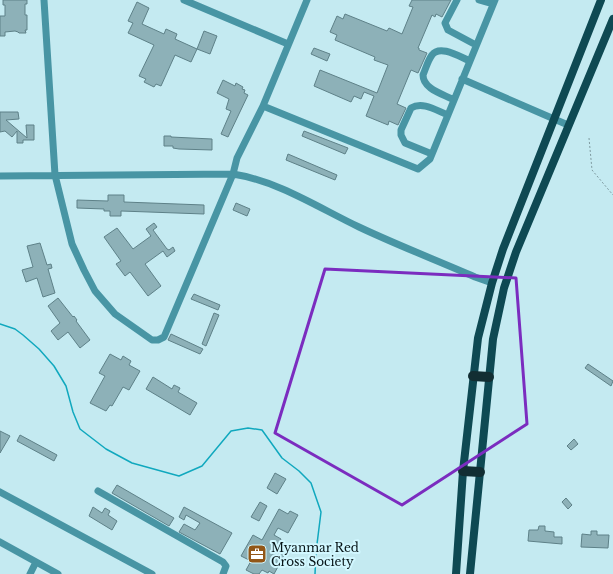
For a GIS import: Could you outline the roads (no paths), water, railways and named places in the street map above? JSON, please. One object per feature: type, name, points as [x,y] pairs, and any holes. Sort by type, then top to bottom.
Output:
[{"type":"highway","points":[[474,376],[489,377]]},
{"type":"highway","points":[[463,471],[480,472]]},
{"type":"main road","points":[[456,574],[463,471],[478,338],[492,283],[503,249],[601,0]]},
{"type":"main road","points":[[470,574],[493,339],[504,288],[516,252],[613,19]]},
{"type":"street","points":[[44,0],[55,175],[72,244],[95,291],[115,314],[152,340],[158,340],[164,337],[233,174],[237,158],[263,106],[307,0]]},
{"type":"street","points":[[184,0],[288,44]]},
{"type":"street","points":[[457,0],[445,23],[446,26],[448,30],[476,44]]},
{"type":"street","points":[[263,106],[418,170],[430,159],[494,2],[479,0]]},
{"type":"street","points":[[454,100],[428,87],[422,78],[422,74],[432,54],[436,51],[445,50],[470,61]]},
{"type":"street","points":[[462,79],[568,125]]},
{"type":"street","points":[[432,154],[406,143],[401,135],[401,130],[412,108],[415,106],[422,105],[448,115]]},
{"type":"street","points":[[0,176],[233,174],[249,177],[275,186],[361,228],[492,283]]},
{"type":"street","points":[[98,491],[223,562],[226,566],[223,574]]},
{"type":"street","points":[[0,492],[152,574]]},
{"type":"street","points":[[0,542],[58,574]]},
{"type":"street","points":[[30,574],[36,562]]},
{"type":"waterway","points":[[0,324],[15,329],[23,335],[39,349],[54,366],[66,386],[73,412],[80,429],[106,449],[132,463],[179,476],[202,466],[231,431],[248,428],[262,430],[282,458],[299,471],[311,483],[321,512],[315,574]]},
{"type":"place","name":"Myanmar Red Cross Society","points":[[257,554]]}]
